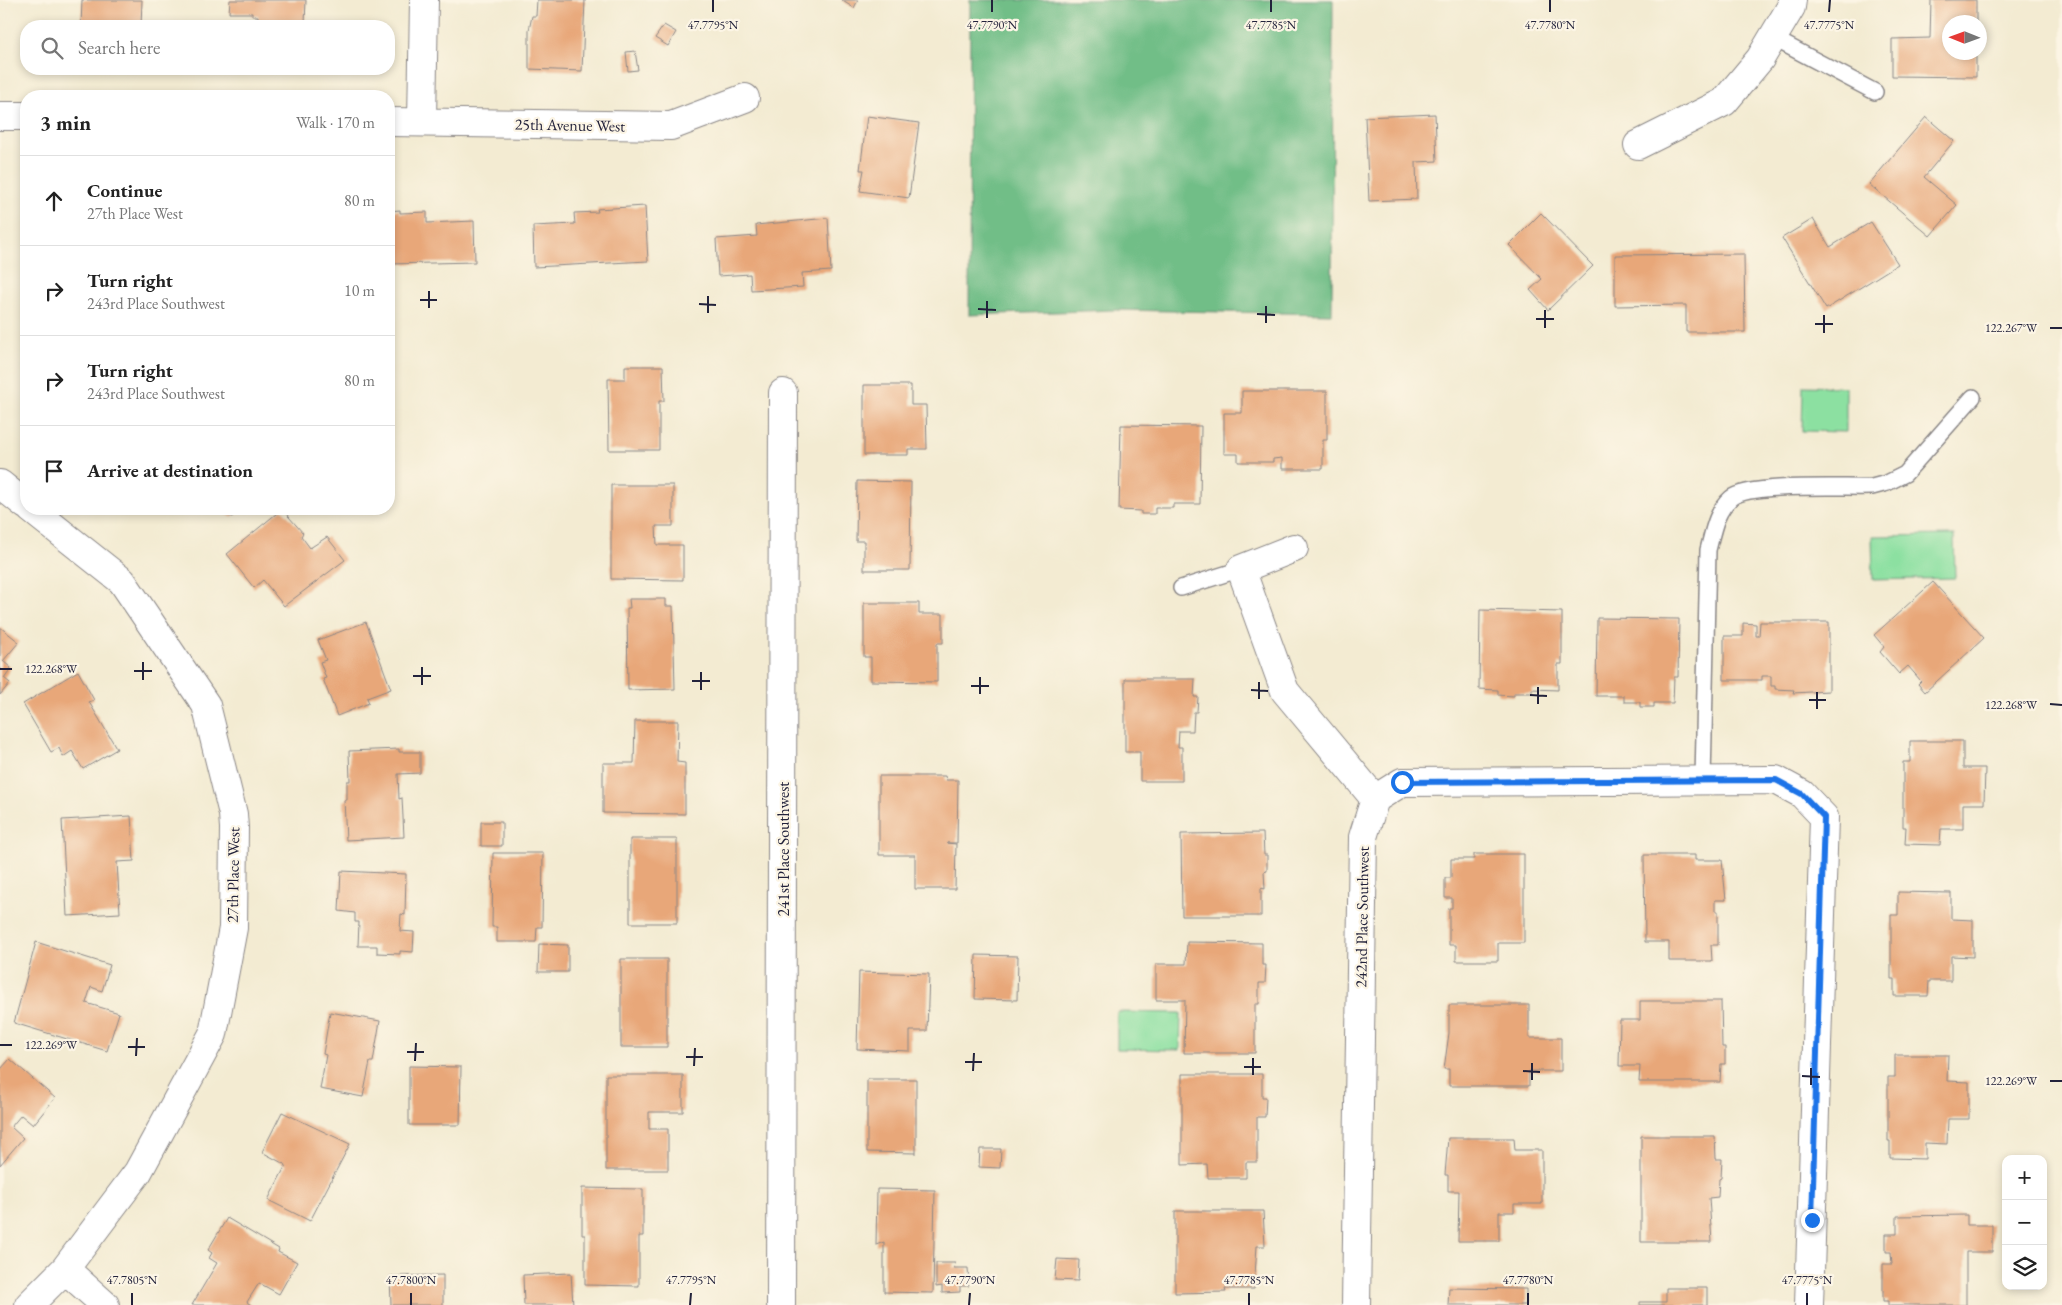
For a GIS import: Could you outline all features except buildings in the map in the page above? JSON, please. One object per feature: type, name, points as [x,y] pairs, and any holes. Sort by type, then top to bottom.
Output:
[{"type":"street","points":[[422,122],[424,0]]},
{"type":"street","points":[[1638,145],[1724,102],[1760,59],[1791,8],[1792,0]]},
{"type":"street","name":"25th Avenue West","points":[[395,122],[671,126],[745,98]]},
{"type":"street","points":[[0,116],[20,116]]},
{"type":"street","name":"241st Place Southwest","points":[[781,1305],[783,393]]},
{"type":"street","points":[[0,484],[20,500]]},
{"type":"street","name":"27th Place West","points":[[29,1305],[65,1269],[138,1172],[213,1034],[233,928],[233,814],[206,704],[122,581],[39,515]]},
{"type":"street","points":[[1294,548],[1241,569],[1285,691],[1375,799],[1402,782],[1776,780],[1802,794],[1824,817],[1809,1305]]},
{"type":"street","name":"242nd Place Southwest","points":[[1356,1305],[1363,837],[1375,799]]},
{"type":"street","points":[[65,1269],[105,1305]]},
{"type":"lane","points":[[1772,38],[1875,92]]},
{"type":"lane","points":[[1703,780],[1708,550],[1717,517],[1732,497],[1758,489],[1872,487],[1887,483],[1905,474],[1973,397]]},
{"type":"lane","points":[[1181,588],[1241,569]]},
{"type":"green space","points":[[970,0],[1333,0],[1332,314],[1115,310],[969,315]]},
{"type":"green space","points":[[1803,386],[1846,387],[1846,432],[1802,431]]},
{"type":"green space","points":[[1954,535],[1955,578],[1873,580],[1872,536]]},
{"type":"green space","points":[[1117,1012],[1181,1013],[1180,1050],[1117,1049]]},
{"type":"route","points":[[1402,782],[1776,780],[1802,794],[1824,817],[1812,1220]]}]
